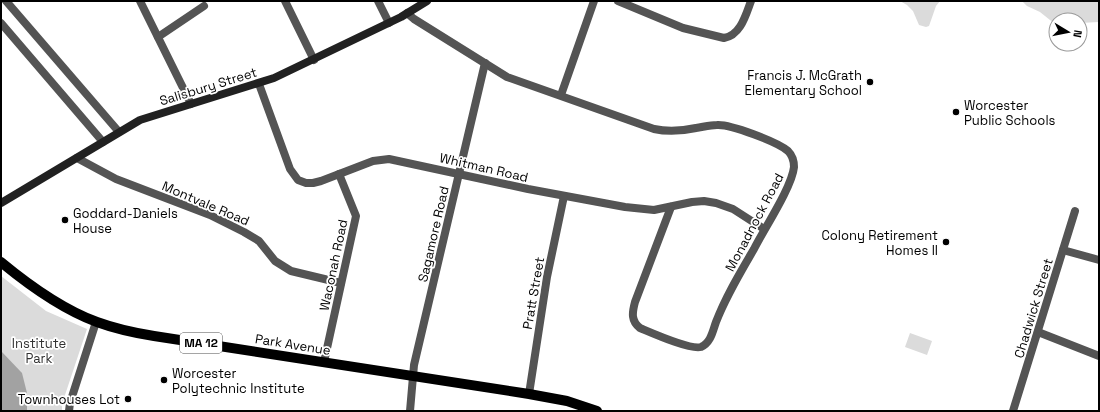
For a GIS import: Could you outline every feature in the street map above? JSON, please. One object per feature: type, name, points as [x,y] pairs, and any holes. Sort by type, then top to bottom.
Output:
[{"type":"main road","name":"Salisbury Street","points":[[1,203],[140,120],[281,76],[389,23],[427,1]]},
{"type":"main road","name":"Park Avenue","points":[[1,262],[24,281],[51,299],[96,322],[119,329],[148,335],[528,394],[567,401],[597,411]]},
{"type":"street","points":[[6,1],[119,132]]},
{"type":"street","points":[[140,1],[191,104]]},
{"type":"street","points":[[285,1],[314,60]]},
{"type":"street","points":[[378,1],[389,23]]},
{"type":"street","points":[[560,95],[594,1]]},
{"type":"street","points":[[618,1],[683,28],[720,37],[733,35],[743,21],[751,1]]},
{"type":"street","points":[[158,37],[204,6]]},
{"type":"street","name":"Monadnock Road","points":[[407,13],[414,19],[507,77],[654,129],[678,131],[710,125],[721,125],[769,140],[790,153],[793,158],[793,171],[788,187],[725,301],[710,339],[706,344],[701,346],[689,347],[639,328],[632,316],[635,302],[670,206]]},
{"type":"street","points":[[1,23],[103,142]]},
{"type":"street","name":"Sagamore Road","points":[[410,411],[413,376],[428,304],[485,63]]},
{"type":"street","name":"Whitman Road","points":[[259,84],[290,169],[295,178],[306,183],[313,183],[373,161],[384,159],[401,160],[564,196],[646,210],[654,210],[692,202],[704,201],[716,203],[734,209],[764,229]]},
{"type":"street","name":"Montvale Road","points":[[76,158],[116,179],[210,216],[244,232],[259,241],[275,261],[290,271],[341,283]]},
{"type":"street","name":"Waconah Road","points":[[324,362],[356,216],[339,174]]},
{"type":"street","name":"Pratt Street","points":[[528,394],[547,277],[564,196]]},
{"type":"street","name":"Chadwick Street","points":[[1013,411],[1075,211]]},
{"type":"street","points":[[1063,250],[1099,260]]},
{"type":"street","points":[[69,411],[96,322]]},
{"type":"street","points":[[1038,332],[1099,356]]},
{"type":"green space","points":[[900,1],[940,1],[936,6],[929,26],[926,27],[919,25],[913,11]]},
{"type":"green space","points":[[1022,1],[1099,1],[1099,22],[1088,23],[1088,12],[1048,12],[1048,18],[1040,12],[1027,6]]},
{"type":"green space","name":"Institute Park","points":[[1,276],[46,311],[87,329],[62,404],[62,411],[1,411]]},
{"type":"green space","points":[[910,333],[932,341],[927,355],[905,347]]},
{"type":"shaded area","points":[[1,351],[22,373],[27,393],[27,411],[1,411]]},
{"type":"place","name":"Francis J. McGrath Elementary School","points":[[870,82]]},
{"type":"place","name":"Worcester Public Schools","points":[[956,112]]},
{"type":"place","name":"Goddard-Daniels House","points":[[65,220]]},
{"type":"place","name":"Colony Retirement Homes II","points":[[946,242]]},
{"type":"place","name":"Worcester Polytechnic Institute","points":[[164,380]]},
{"type":"place","name":"Townhouses Lot","points":[[128,399]]}]
